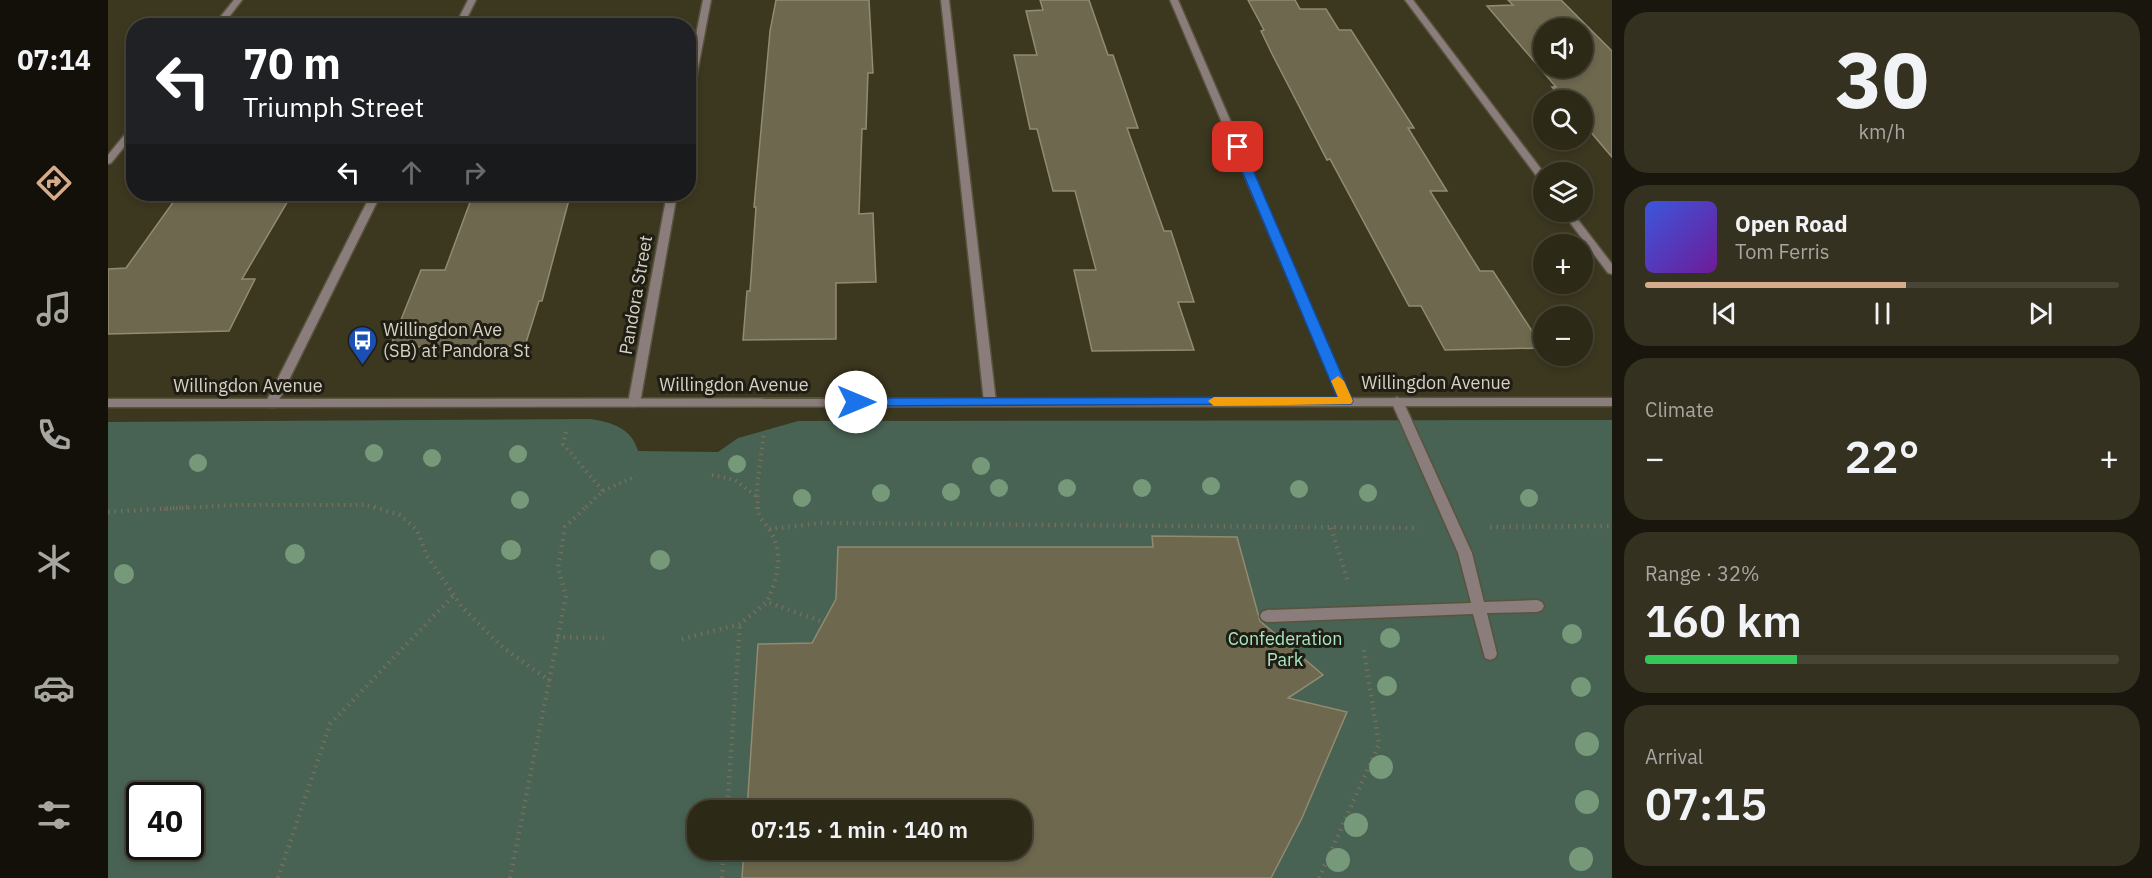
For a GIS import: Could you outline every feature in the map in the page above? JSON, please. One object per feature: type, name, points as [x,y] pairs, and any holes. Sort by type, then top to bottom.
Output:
[{"type":"street","points":[[223,18],[238,0]]},
{"type":"street","points":[[463,18],[472,0]]},
{"type":"street","points":[[696,58],[707,0]]},
{"type":"street","points":[[945,0],[990,402]]},
{"type":"street","points":[[1174,0],[1346,401]]},
{"type":"street","points":[[1409,0],[1533,165]]},
{"type":"street","points":[[108,161],[126,139]]},
{"type":"street","points":[[271,404],[372,201]]},
{"type":"street","name":"Pandora Street","points":[[633,403],[671,201]]},
{"type":"street","points":[[1574,222],[1612,272]]},
{"type":"street","points":[[1397,401],[1465,553],[1490,654]]},
{"type":"street","name":"Willingdon Avenue","points":[[108,403],[1612,402]]},
{"type":"street","points":[[1267,616],[1358,615],[1478,607],[1537,606]]},
{"type":"path","points":[[682,639],[740,624],[767,602],[778,578],[779,549],[769,529],[759,517],[757,497],[767,402]]},
{"type":"path","points":[[567,428],[563,444],[603,490]]},
{"type":"path","points":[[712,475],[735,480],[757,497]]},
{"type":"path","points":[[510,878],[566,596],[558,568],[565,527],[603,490],[636,476]]},
{"type":"path","points":[[108,512],[235,505],[366,505],[400,515],[417,530],[427,556],[453,596],[501,646],[550,681]]},
{"type":"path","points":[[769,529],[822,523],[1426,528]]},
{"type":"path","points":[[1489,528],[1612,526]]},
{"type":"path","points":[[1319,878],[1379,744],[1358,615],[1331,528]]},
{"type":"path","points":[[278,878],[330,724],[453,596]]},
{"type":"path","points":[[767,602],[823,622]]},
{"type":"path","points":[[728,800],[740,624]]},
{"type":"path","points":[[557,638],[608,638]]},
{"type":"path","points":[[722,878],[723,860]]},
{"type":"green space","name":"Confederation Park","points":[[590,419],[613,424],[626,432],[638,451],[718,452],[738,438],[798,421],[1612,420],[1612,878],[108,878],[108,422]]},
{"type":"building","points":[[776,0],[869,0],[873,73],[868,73],[866,129],[862,129],[859,214],[873,213],[876,282],[836,283],[836,339],[743,340],[747,291],[750,291],[756,207],[754,207],[770,31]]},
{"type":"building","points":[[1040,0],[1089,0],[1108,55],[1113,55],[1138,128],[1127,128],[1164,231],[1171,231],[1194,302],[1178,302],[1194,350],[1092,351],[1074,270],[1096,270],[1075,191],[1053,191],[1037,129],[1030,129],[1014,55],[1037,55],[1026,11],[1043,10]]},
{"type":"building","points":[[1248,0],[1295,0],[1300,9],[1326,9],[1339,30],[1351,30],[1414,128],[1408,128],[1447,191],[1430,191],[1480,271],[1493,271],[1533,333],[1533,348],[1445,350],[1421,306],[1409,306],[1330,159],[1327,160],[1272,54],[1261,31],[1264,30]]},
{"type":"building","points":[[1508,0],[1561,0],[1579,18],[1533,18],[1533,60],[1487,6],[1513,5]]},
{"type":"building","points":[[1593,32],[1612,51],[1612,157],[1593,135],[1593,90],[1555,90],[1552,87],[1556,87],[1548,78],[1593,78]]},
{"type":"building","points":[[174,201],[288,201],[242,279],[255,279],[229,331],[108,334],[108,269],[126,268]]},
{"type":"building","points":[[471,201],[569,201],[542,301],[539,301],[525,346],[390,347],[421,270],[445,270]]},
{"type":"building","points":[[1152,536],[1237,537],[1260,621],[1323,675],[1288,698],[1347,712],[1302,818],[1271,878],[742,878],[743,860],[1032,860],[1032,800],[748,800],[758,644],[812,643],[836,599],[838,547],[1153,547]]},
{"type":"slow traffic","points":[[1214,401],[1346,401],[1338,381]]},
{"type":"place","name":"Willingdon Ave (SB) at Pandora St","points":[[362,366]]},
{"type":"route","points":[[856,402],[1346,401],[1238,147]]}]
